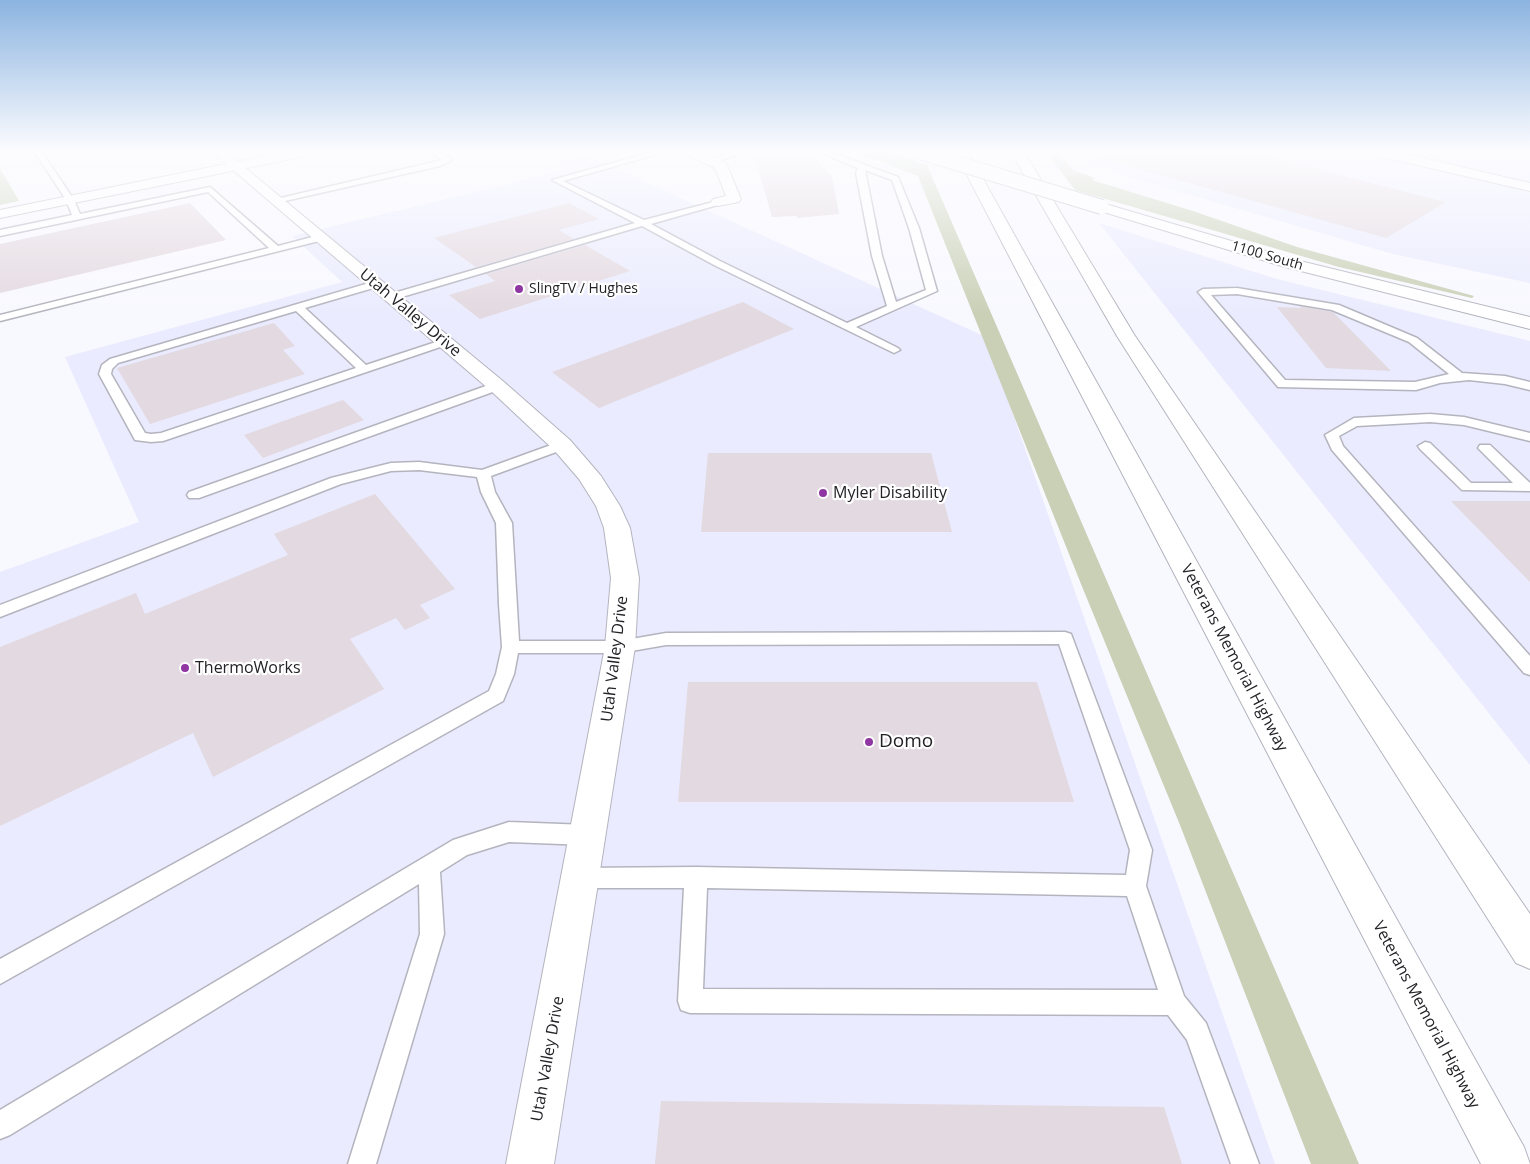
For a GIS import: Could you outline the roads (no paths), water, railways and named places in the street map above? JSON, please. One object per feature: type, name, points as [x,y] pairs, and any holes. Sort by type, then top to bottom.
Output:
[{"type":"main road","points":[[0,214],[38,206]]},
{"type":"main road","name":"Utah Valley Drive","points":[[283,206],[497,386],[562,445],[589,476],[608,506],[617,528],[625,578],[620,647],[530,1164]]},
{"type":"main road","name":"Veterans Memorial Highway","points":[[990,206],[1507,1164]]},
{"type":"main road","points":[[1049,206],[1126,336],[1530,949]]},
{"type":"main road","name":"1100 South","points":[[1100,206],[1291,264],[1530,323]]},
{"type":"lane","points":[[73,206],[77,217]]},
{"type":"lane","points":[[0,233],[128,206]]},
{"type":"lane","points":[[229,206],[276,249]]},
{"type":"lane","points":[[609,206],[717,263],[894,350]]},
{"type":"lane","points":[[445,342],[163,437],[140,437],[105,374],[106,368],[114,361],[298,307],[384,291],[703,206]]},
{"type":"lane","points":[[867,206],[877,256],[892,307]]},
{"type":"lane","points":[[847,327],[932,291],[914,228],[906,206]]},
{"type":"lane","points":[[0,318],[320,238]]},
{"type":"lane","points":[[1458,376],[1414,340],[1335,306],[1237,291],[1203,292],[1282,384],[1416,386],[1458,376],[1486,377],[1530,386]]},
{"type":"lane","points":[[298,307],[364,369]]},
{"type":"lane","points":[[194,495],[497,386]]},
{"type":"lane","points":[[1530,437],[1464,421],[1430,418],[1354,422],[1332,435],[1337,447],[1530,668]]},
{"type":"lane","points":[[0,611],[336,481],[391,467],[420,466],[483,474],[562,445]]},
{"type":"lane","points":[[1425,446],[1467,486],[1528,487]]},
{"type":"lane","points":[[1484,448],[1528,487]]},
{"type":"lane","points":[[0,972],[496,696],[505,674],[511,647],[504,524],[488,492],[483,474]]},
{"type":"lane","points":[[511,647],[620,647],[666,639],[1065,638],[1141,850],[1135,886],[1174,1004],[1197,1032],[1245,1164]]},
{"type":"lane","points":[[0,1125],[461,847],[509,832],[587,835]]},
{"type":"lane","points":[[362,1164],[432,934],[431,890],[428,866]]},
{"type":"lane","points":[[580,878],[696,877],[1135,886]]},
{"type":"lane","points":[[696,877],[690,1001],[1174,1004]]},
{"type":"place","name":"SlingTV / Hughes","points":[[519,289]]},
{"type":"place","name":"Myler Disability","points":[[823,493]]},
{"type":"place","name":"ThermoWorks","points":[[185,668]]},
{"type":"place","name":"Domo","points":[[869,742]]}]
